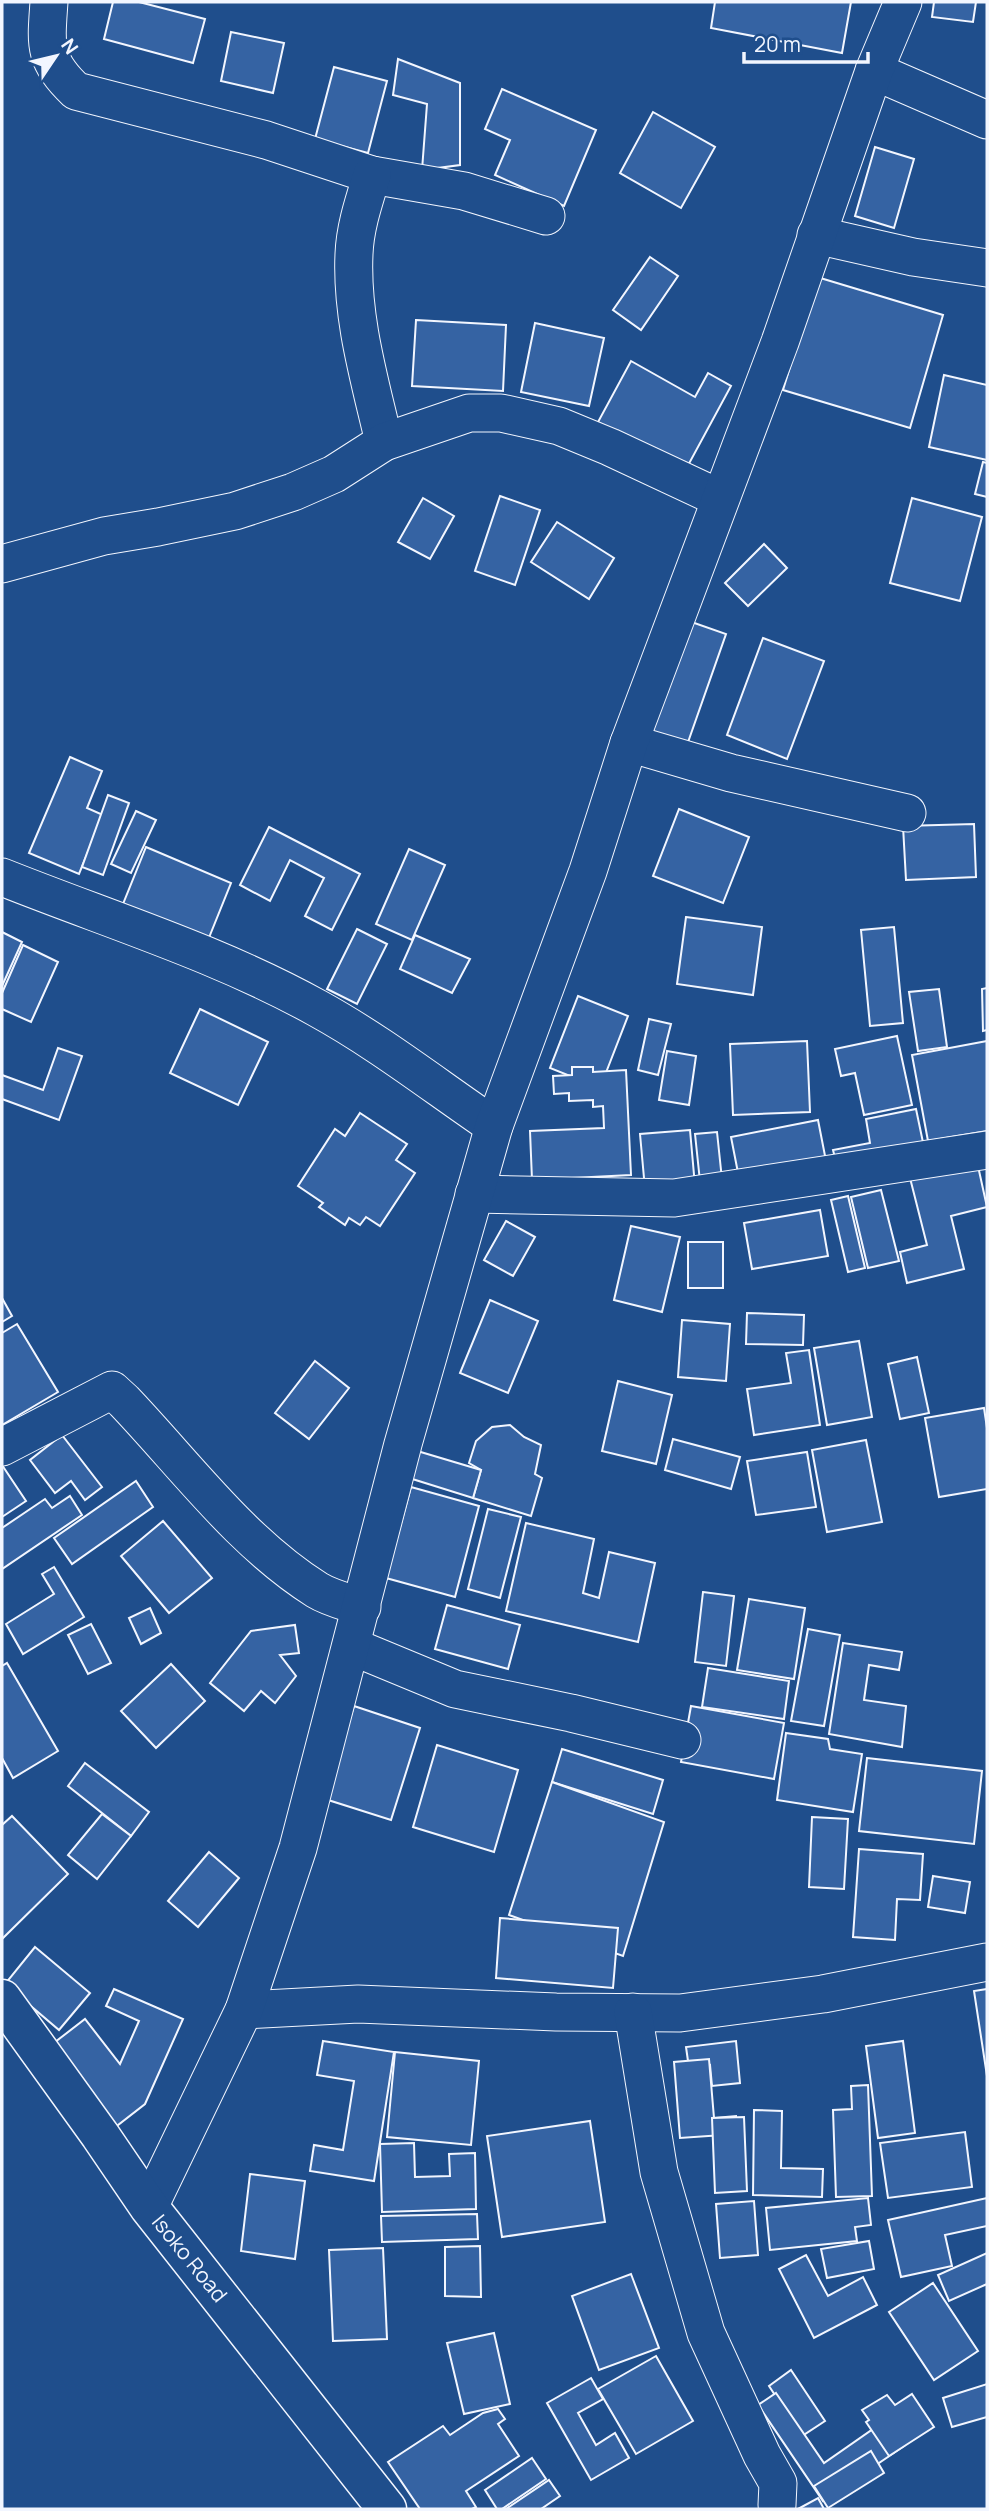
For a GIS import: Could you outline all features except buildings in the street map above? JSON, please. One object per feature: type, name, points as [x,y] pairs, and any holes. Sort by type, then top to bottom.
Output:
[{"type":"street","points":[[49,2],[47,28],[50,58],[57,73],[76,91],[266,140],[372,175],[464,191],[546,216]]},
{"type":"street","points":[[149,2207],[244,2010],[298,1848],[404,1444],[494,1126],[588,871],[629,743],[719,498],[780,342],[874,71],[903,2]]},
{"type":"street","points":[[874,71],[987,120]]},
{"type":"street","points":[[372,175],[359,218],[354,267],[361,345],[384,442]]},
{"type":"street","points":[[816,235],[913,257],[987,268]]},
{"type":"street","points":[[2,564],[104,536],[235,511],[293,492],[334,474],[384,442],[469,413],[501,413],[559,426],[719,498]]},
{"type":"street","points":[[629,743],[731,773],[907,813]]},
{"type":"street","points":[[2,877],[198,953],[316,1007],[375,1041],[494,1126]]},
{"type":"street","points":[[474,1194],[674,1198],[987,1150]]},
{"type":"street","points":[[2,1447],[112,1390],[240,1526],[285,1567],[319,1591],[362,1607]]},
{"type":"street","points":[[351,1646],[455,1689],[682,1740]]},
{"type":"street","points":[[244,2010],[358,2004],[556,2012],[680,2013],[810,1996],[987,1962]]},
{"type":"street","name":"Isoko Road","points":[[2,1999],[149,2207],[387,2509]]},
{"type":"street","points":[[633,2012],[659,2172],[706,2333],[762,2455],[778,2483],[777,2505]]}]
